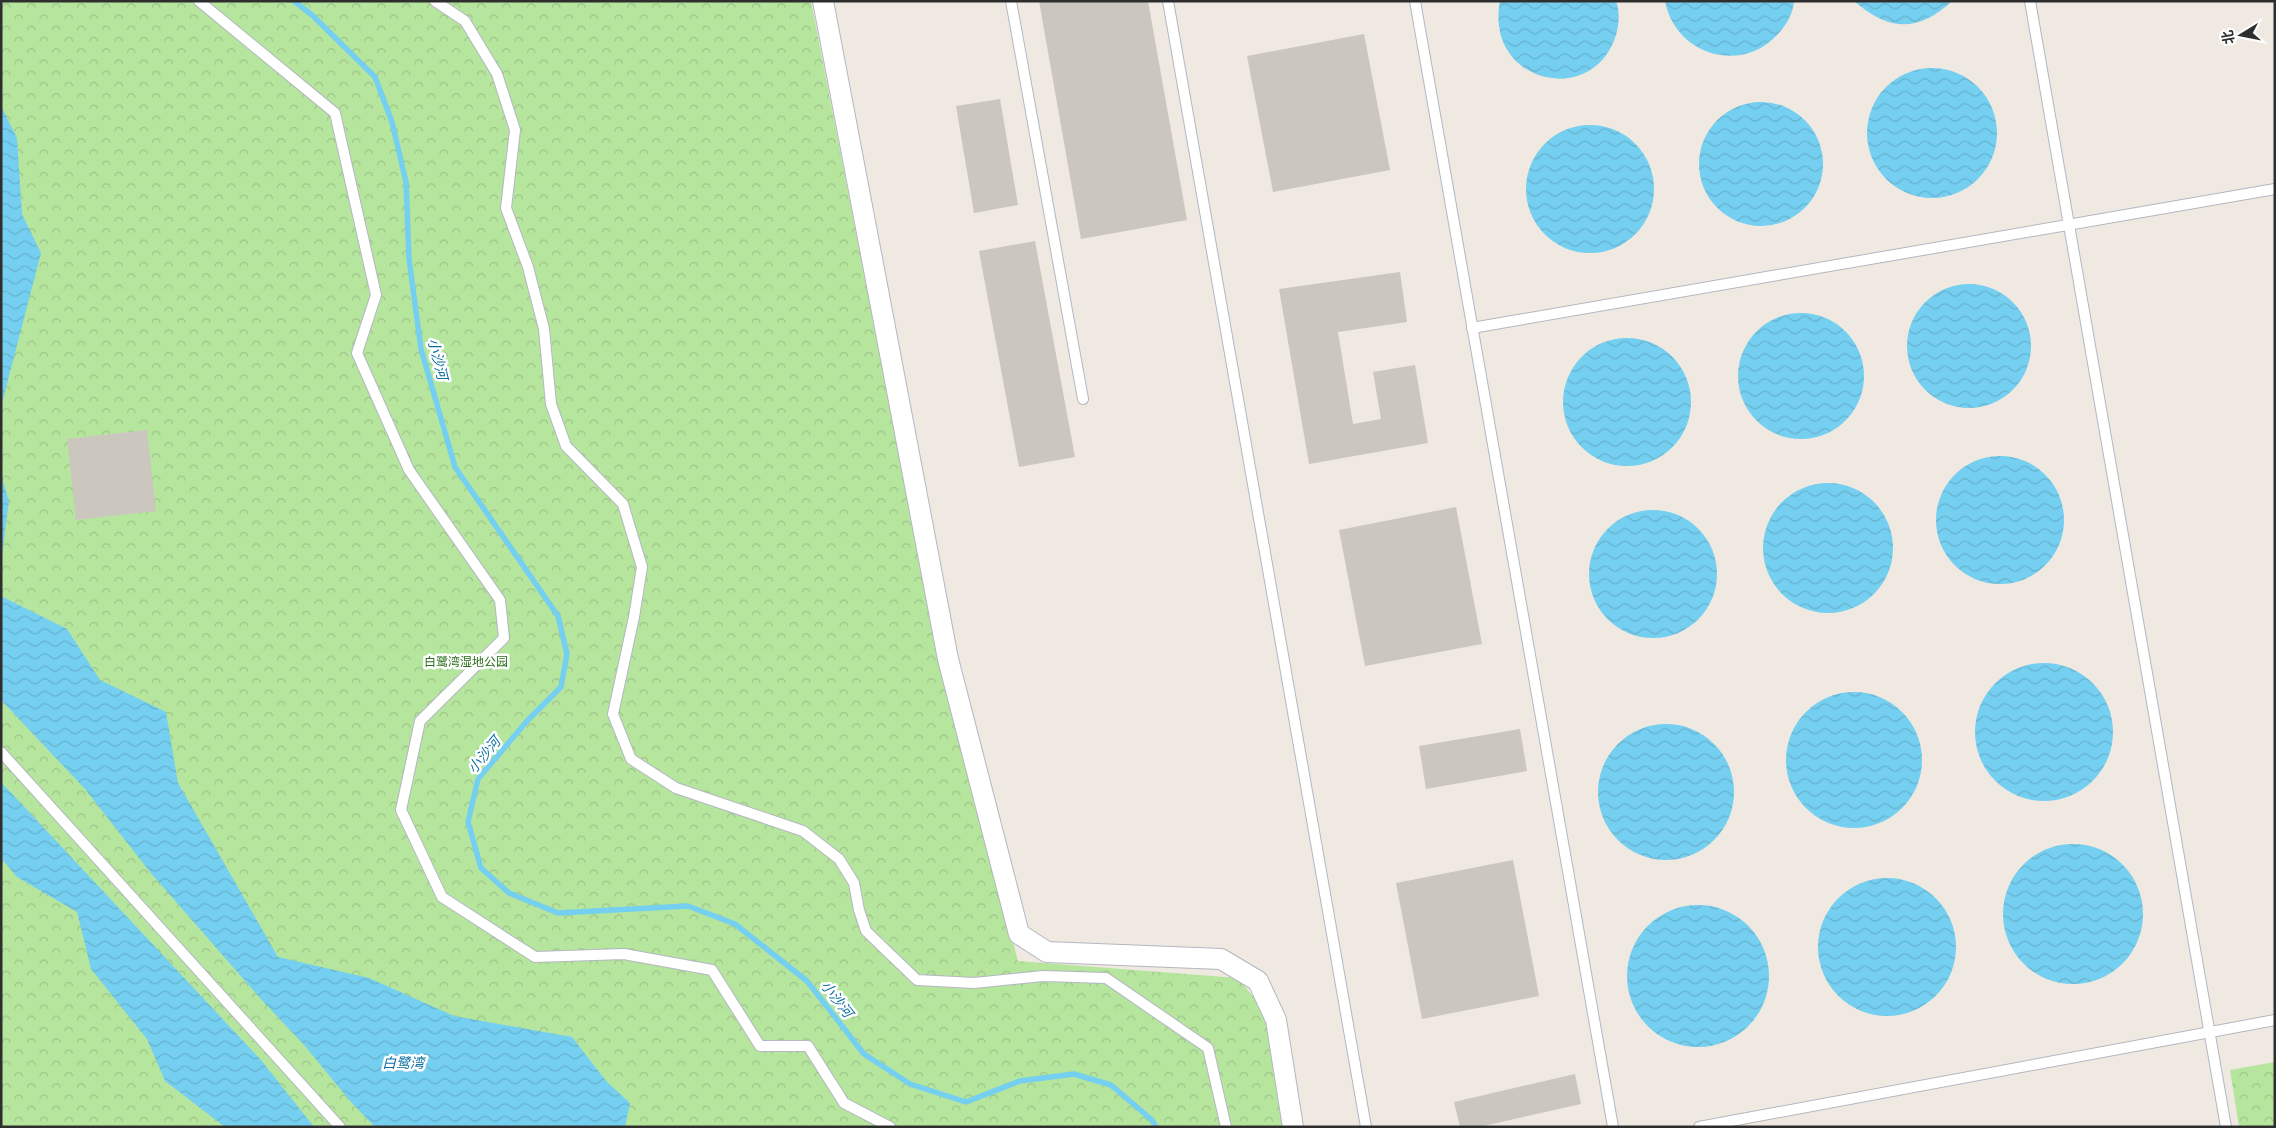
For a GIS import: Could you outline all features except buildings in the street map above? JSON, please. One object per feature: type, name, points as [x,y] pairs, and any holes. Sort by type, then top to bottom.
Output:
[{"type":"street","points":[[823,1],[948,659],[1019,934],[1047,952],[1221,959],[1258,981],[1276,1020],[1293,1127]]},
{"type":"lane","points":[[199,1],[335,113],[376,295],[357,354],[409,470],[500,600],[504,638],[420,721],[401,810],[442,897],[535,957],[624,954],[712,970],[760,1046],[808,1046],[844,1103],[890,1127]]},
{"type":"lane","points":[[435,1],[466,21],[497,74],[515,130],[506,208],[528,267],[544,329],[551,404],[566,446],[623,504],[642,567],[634,617],[613,714],[631,759],[676,788],[803,831],[832,853],[839,859],[854,883],[859,910],[866,931],[917,980],[974,983],[1043,976],[1106,978],[1208,1048],[1226,1127]]},
{"type":"lane","points":[[1010,1],[1083,399]]},
{"type":"lane","points":[[1168,1],[1366,1127]]},
{"type":"lane","points":[[1415,1],[1613,1127]]},
{"type":"lane","points":[[2030,1],[2226,1127]]},
{"type":"lane","points":[[1472,328],[2275,189]]},
{"type":"lane","points":[[1,752],[340,1127]]},
{"type":"lane","points":[[1699,1127],[2275,1020]]},
{"type":"green space","name":"白鹭湾湿地公园","points":[[1,1],[811,1],[939,661],[1018,961],[1238,978],[1268,1015],[1285,1127],[1,1127]]},
{"type":"green space","points":[[2275,1062],[2275,1127],[2239,1127],[2230,1070]]},
{"type":"water","points":[[1500,1],[1616,1],[1619,18],[1616,35],[1604,58],[1586,72],[1565,78],[1543,77],[1524,67],[1508,51],[1499,29]]},
{"type":"water","points":[[1665,1],[1794,1],[1788,20],[1777,35],[1762,47],[1745,54],[1728,56],[1711,53],[1695,46],[1682,34],[1671,19]]},
{"type":"water","points":[[1854,1],[1952,1],[1927,19],[1903,24],[1891,23],[1879,18]]},
{"type":"water","points":[[1932,68],[1957,73],[1978,87],[1992,108],[1997,133],[1992,158],[1978,179],[1957,193],[1932,198],[1907,193],[1886,179],[1872,158],[1867,133],[1872,108],[1886,87],[1907,73]]},
{"type":"water","points":[[1761,102],[1785,107],[1796,112],[1805,120],[1813,129],[1818,140],[1823,164],[1818,188],[1813,199],[1805,208],[1796,216],[1785,221],[1761,226],[1737,221],[1726,216],[1717,208],[1709,199],[1704,188],[1699,164],[1704,140],[1709,129],[1717,120],[1726,112],[1737,107]]},
{"type":"water","points":[[1,106],[17,138],[22,214],[41,253],[1,407]]},
{"type":"water","points":[[1590,125],[1614,130],[1626,136],[1635,144],[1643,153],[1649,165],[1654,189],[1649,213],[1643,225],[1635,234],[1626,242],[1614,248],[1590,253],[1566,248],[1554,242],[1545,234],[1537,225],[1531,213],[1526,189],[1531,165],[1537,153],[1545,144],[1554,136],[1566,130]]},
{"type":"water","points":[[1969,284],[1993,288],[2013,302],[2027,322],[2031,346],[2027,370],[2013,390],[1993,404],[1969,408],[1945,404],[1925,390],[1911,370],[1907,346],[1911,322],[1925,302],[1945,288]]},
{"type":"water","points":[[1801,313],[1825,317],[1846,331],[1860,352],[1864,376],[1860,400],[1846,421],[1825,435],[1801,439],[1777,435],[1756,421],[1742,400],[1738,376],[1742,352],[1756,331],[1777,317]]},
{"type":"water","points":[[1627,338],[1640,339],[1652,343],[1672,357],[1686,377],[1690,389],[1690,415],[1686,427],[1672,447],[1652,461],[1640,465],[1627,466],[1614,465],[1602,461],[1582,447],[1568,427],[1564,415],[1563,402],[1564,389],[1568,377],[1582,357],[1602,343],[1614,339]]},
{"type":"water","points":[[2000,456],[2024,461],[2045,475],[2059,496],[2064,520],[2059,544],[2045,565],[2024,579],[2000,584],[1976,579],[1955,565],[1941,544],[1936,520],[1941,496],[1955,475],[1976,461]]},
{"type":"water","points":[[1,475],[9,501],[1,562]]},
{"type":"water","points":[[1828,483],[1841,484],[1853,488],[1874,502],[1888,523],[1892,535],[1892,561],[1888,573],[1874,594],[1853,608],[1841,612],[1828,613],[1815,612],[1803,608],[1782,594],[1768,573],[1764,561],[1763,548],[1764,535],[1768,523],[1782,502],[1803,488],[1815,484]]},
{"type":"water","points":[[1653,510],[1666,511],[1678,515],[1698,529],[1712,549],[1716,561],[1716,587],[1712,599],[1698,619],[1678,633],[1666,637],[1653,638],[1640,637],[1628,633],[1608,619],[1594,599],[1590,587],[1589,574],[1590,561],[1594,549],[1608,529],[1628,515],[1640,511]]},
{"type":"water","name":"白鹭湾","points":[[1,596],[67,629],[100,680],[166,712],[178,783],[278,957],[369,978],[454,1016],[572,1037],[607,1082],[630,1103],[625,1127],[375,1127],[350,1101],[305,1046],[259,997],[150,872],[85,789],[1,700]]},
{"type":"water","points":[[2044,663],[2058,664],[2071,668],[2083,674],[2093,683],[2102,693],[2108,705],[2112,718],[2112,746],[2108,759],[2102,771],[2093,781],[2083,790],[2071,796],[2058,800],[2044,801],[2030,800],[2017,796],[2005,790],[1995,781],[1986,771],[1980,759],[1976,746],[1975,732],[1976,718],[1980,705],[1986,693],[1995,683],[2005,674],[2017,668],[2030,664]]},
{"type":"water","points":[[1854,692],[1880,697],[1892,703],[1902,712],[1911,722],[1917,734],[1922,760],[1917,786],[1911,798],[1902,808],[1892,817],[1880,823],[1854,828],[1828,823],[1816,817],[1806,808],[1797,798],[1791,786],[1786,760],[1791,734],[1797,722],[1806,712],[1816,703],[1828,697]]},
{"type":"water","points":[[1666,724],[1692,730],[1714,744],[1728,766],[1734,792],[1728,818],[1714,840],[1692,854],[1666,860],[1640,854],[1618,840],[1604,818],[1598,792],[1604,766],[1618,744],[1640,730]]},
{"type":"water","points":[[1,782],[261,1060],[314,1127],[225,1127],[165,1081],[147,1039],[91,969],[77,912],[17,877],[1,858]]},
{"type":"water","points":[[2073,844],[2087,845],[2100,849],[2123,864],[2138,887],[2142,900],[2142,928],[2138,941],[2123,964],[2100,979],[2087,983],[2073,984],[2059,983],[2046,979],[2023,964],[2008,941],[2004,928],[2003,914],[2004,900],[2008,887],[2023,864],[2046,849],[2059,845]]},
{"type":"water","points":[[1887,878],[1901,879],[1913,883],[1925,889],[1936,898],[1945,909],[1951,921],[1955,933],[1955,961],[1951,973],[1945,985],[1936,996],[1925,1005],[1913,1011],[1901,1015],[1887,1016],[1873,1015],[1861,1011],[1849,1005],[1838,996],[1829,985],[1823,973],[1819,961],[1818,947],[1819,933],[1823,921],[1829,909],[1838,898],[1849,889],[1861,883],[1873,879]]},
{"type":"water","points":[[1698,905],[1725,911],[1737,917],[1748,926],[1757,937],[1763,949],[1769,976],[1763,1003],[1757,1015],[1748,1026],[1737,1035],[1725,1041],[1698,1047],[1671,1041],[1659,1035],[1648,1026],[1639,1015],[1633,1003],[1627,976],[1633,949],[1639,937],[1648,926],[1659,917],[1671,911]]},
{"type":"waterway","name":"小沙河","points":[[294,1],[312,15],[375,77],[392,122],[406,182],[409,259],[421,349],[455,467],[558,616],[567,654],[561,687],[527,721],[478,779],[468,822],[481,868],[509,893],[558,913],[688,906],[735,924],[807,981],[864,1054],[910,1084],[966,1102],[1020,1081],[1074,1074],[1111,1085],[1152,1120],[1156,1127]]}]
